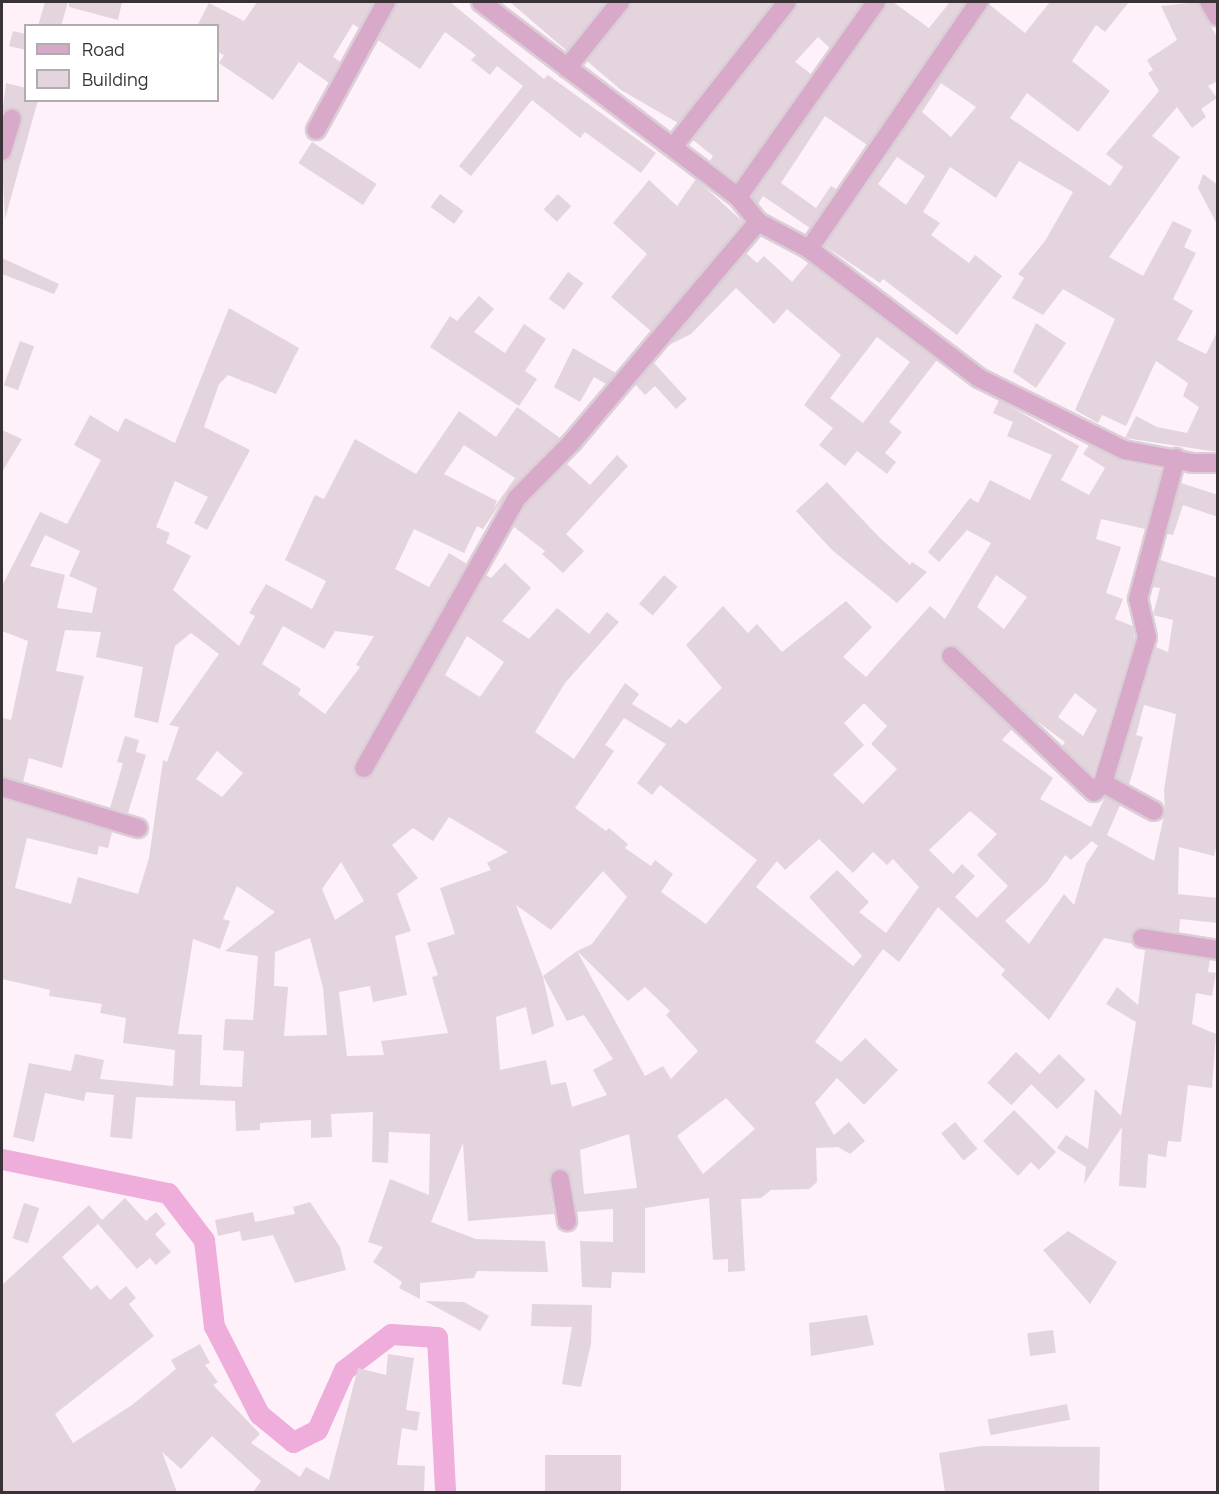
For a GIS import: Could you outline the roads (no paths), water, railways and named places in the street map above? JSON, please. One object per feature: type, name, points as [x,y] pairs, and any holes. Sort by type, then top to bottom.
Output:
[{"type":"street","points":[[316,130],[386,2]]},
{"type":"street","points":[[481,2],[738,197],[758,222],[809,249],[979,378],[1124,450],[1218,463]]},
{"type":"street","points":[[567,68],[620,2]]},
{"type":"street","points":[[673,147],[787,2]]},
{"type":"street","points":[[738,197],[876,2]]},
{"type":"street","points":[[809,249],[979,2]]},
{"type":"street","points":[[1209,2],[1218,16]]},
{"type":"street","points":[[2,151],[12,118]]},
{"type":"street","points":[[364,768],[517,498],[572,442],[758,222]]},
{"type":"street","points":[[951,656],[1094,792],[1103,783],[1147,637],[1138,599],[1176,458]]},
{"type":"street","points":[[1103,783],[1154,811]]},
{"type":"street","points":[[2,788],[138,828]]},
{"type":"street","points":[[1142,938],[1218,950]]},
{"type":"street","points":[[560,1179],[567,1221]]},
{"type":"waterway","points":[[2,1159],[168,1193],[204,1240],[214,1326],[259,1414],[293,1442],[317,1430],[344,1370],[391,1334],[437,1337],[445,1492]]}]
